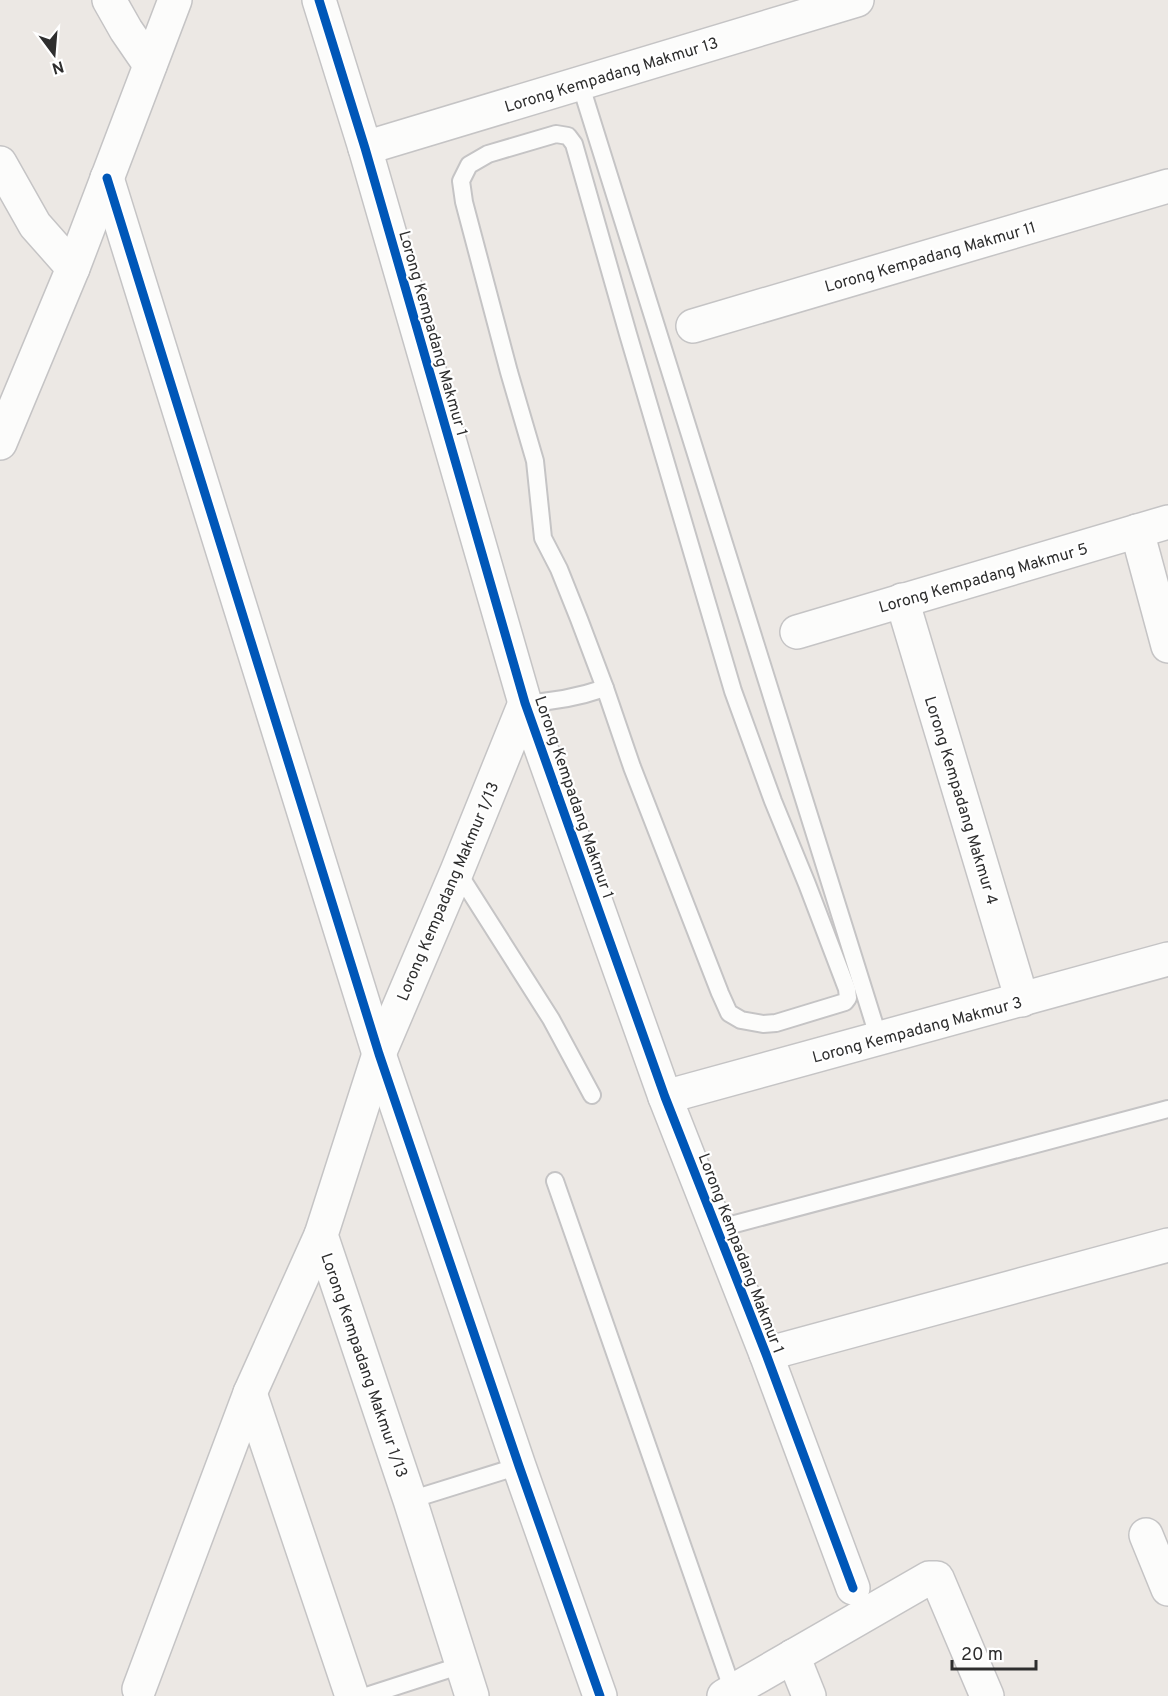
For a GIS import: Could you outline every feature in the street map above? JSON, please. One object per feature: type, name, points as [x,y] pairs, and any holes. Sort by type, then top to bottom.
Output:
[{"type":"street","points":[[109,0],[150,65]]},
{"type":"street","points":[[0,443],[73,268],[176,0]]},
{"type":"street","name":"Lorong Kempadang Makmur 1","points":[[319,0],[365,148],[525,703],[665,1097],[766,1354],[853,1588]]},
{"type":"street","name":"Lorong Kempadang Makmur 13","points":[[365,148],[857,0]]},
{"type":"street","points":[[0,163],[35,225],[73,268]]},
{"type":"street","points":[[107,178],[379,1054],[600,1696]]},
{"type":"street","name":"Lorong Kempadang Makmur 11","points":[[693,326],[1168,186]]},
{"type":"street","name":"Lorong Kempadang Makmur 5","points":[[797,632],[1168,522]]},
{"type":"street","points":[[1137,531],[1168,646]]},
{"type":"street","name":"Lorong Kempadang Makmur 4","points":[[902,600],[1022,1000]]},
{"type":"street","name":"Lorong Kempadang Makmur 1/13","points":[[472,1696],[410,1500],[321,1235],[379,1054],[525,703]]},
{"type":"street","name":"Lorong Kempadang Makmur 3","points":[[665,1097],[1168,959]]},
{"type":"street","points":[[139,1689],[250,1393],[321,1235]]},
{"type":"street","name":"Lorong Kempadang Makmur 1","points":[[766,1354],[1168,1245]]},
{"type":"street","points":[[250,1393],[352,1696]]},
{"type":"street","points":[[1146,1535],[1168,1589]]},
{"type":"street","points":[[728,1694],[929,1578],[937,1578],[987,1696]]},
{"type":"street","points":[[793,1656],[808,1696]]},
{"type":"lane","points":[[580,83],[879,1039]]},
{"type":"lane","points":[[556,135],[568,136],[574,144],[733,691],[773,801],[841,971],[848,998],[845,1002],[776,1023],[764,1024],[741,1020],[729,1013],[632,767],[605,688],[559,569],[543,538],[535,461],[464,202],[461,181],[469,165],[488,154],[556,135]]},
{"type":"lane","points":[[525,703],[564,699],[605,688]]},
{"type":"lane","points":[[457,871],[551,1019],[592,1095]]},
{"type":"lane","points":[[716,1229],[1168,1109]]},
{"type":"lane","points":[[555,1180],[728,1694]]},
{"type":"lane","points":[[410,1500],[519,1466]]},
{"type":"lane","points":[[366,1696],[462,1665]]},
{"type":"cycle path","points":[[319,0],[365,148],[525,703],[665,1097],[766,1354],[853,1588]]},
{"type":"cycle path","points":[[107,178],[379,1054],[600,1696]]}]
